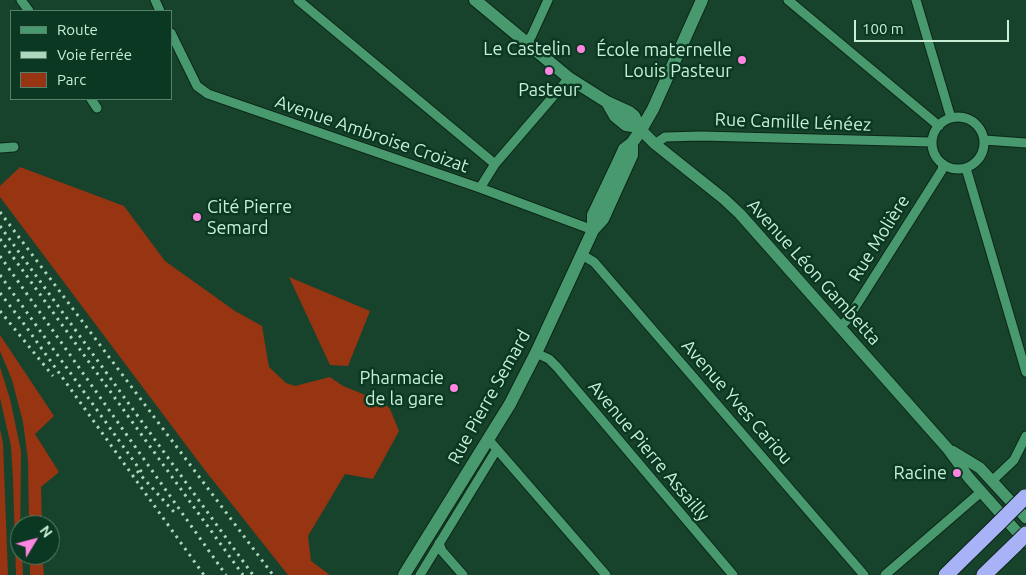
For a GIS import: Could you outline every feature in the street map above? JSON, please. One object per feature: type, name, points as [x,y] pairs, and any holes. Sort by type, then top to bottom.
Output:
[{"type":"highway","points":[[946,575],[1026,497]]},
{"type":"highway","points":[[984,575],[1023,540]]},
{"type":"main road","points":[[475,0],[569,78],[607,102],[615,116],[626,126],[640,128]]},
{"type":"main road","name":"Rue Pierre Semard","points":[[404,575],[493,444],[510,404],[593,230],[603,219],[630,161],[632,143],[653,109],[702,0]]},
{"type":"street","points":[[298,0],[495,164]]},
{"type":"street","points":[[527,43],[548,0]]},
{"type":"street","points":[[788,0],[939,126]]},
{"type":"street","points":[[916,0],[951,118]]},
{"type":"street","name":"Avenue Ambroise Croizat","points":[[172,36],[198,86],[208,94],[480,188],[593,230]]},
{"type":"street","points":[[480,188],[495,164],[569,78]]},
{"type":"street","points":[[92,100],[97,108]]},
{"type":"street","points":[[960,117],[976,125],[984,140],[980,157],[974,164],[966,168],[950,168],[937,158],[933,151],[932,142],[935,131],[951,118],[960,117]]},
{"type":"street","name":"Avenue Léon Gambetta","points":[[640,128],[655,144],[732,206],[948,449],[981,492],[1023,540]]},
{"type":"street","name":"Rue Camille Lénéez","points":[[655,144],[665,137],[702,136],[932,142]]},
{"type":"street","points":[[984,140],[1026,142]]},
{"type":"street","points":[[0,148],[14,147]]},
{"type":"street","name":"Rue Molière","points":[[840,326],[847,320],[942,170],[943,164]]},
{"type":"street","points":[[966,168],[1026,372]]},
{"type":"street","name":"Avenue Yves Cariou","points":[[582,255],[594,262],[864,575]]},
{"type":"street","name":"Avenue Pierre Assailly","points":[[536,352],[549,359],[557,367],[733,575]]},
{"type":"street","points":[[885,575],[981,492],[1014,460],[1026,436]]},
{"type":"street","points":[[493,444],[606,575]]},
{"type":"street","name":"Rue Pierre Semard","points":[[420,575],[493,444]]},
{"type":"street","name":"Avenue Léon Gambetta","points":[[948,449],[980,468],[1026,518]]},
{"type":"street","points":[[439,543],[442,552],[463,575]]},
{"type":"green space","points":[[20,167],[124,206],[165,261],[235,311],[262,326],[269,367],[286,383],[295,386],[330,377],[343,386],[383,402],[390,409],[399,431],[373,479],[345,474],[308,536],[311,561],[330,575],[288,575],[204,469],[0,197],[0,186]]},
{"type":"green space","points":[[289,277],[370,311],[348,366],[330,365]]},
{"type":"green space","points":[[0,335],[54,416],[35,434],[59,472],[41,487],[42,515],[29,515],[28,460],[23,422],[12,380],[0,351]]},
{"type":"green space","points":[[0,367],[10,399],[21,451],[20,515],[14,515],[11,446],[0,398]]},
{"type":"green space","points":[[0,429],[3,443],[8,575],[0,575]]},
{"type":"green space","points":[[16,565],[22,565],[23,575],[16,575]]},
{"type":"green space","points":[[30,565],[43,565],[44,575],[30,575]]},
{"type":"railway","points":[[0,212],[273,575]]},
{"type":"railway","points":[[0,226],[253,575]]},
{"type":"railway","points":[[0,239],[243,575]]},
{"type":"railway","points":[[0,256],[226,575]]},
{"type":"railway","points":[[0,275],[143,474]]},
{"type":"railway","points":[[0,293],[204,575]]},
{"type":"railway","points":[[0,311],[53,376]]},
{"type":"railway","points":[[137,471],[174,512]]},
{"type":"place","name":"Le Castelin","points":[[581,49]]},
{"type":"place","name":"École maternelle Louis Pasteur","points":[[742,60]]},
{"type":"place","name":"Pasteur","points":[[549,71]]},
{"type":"place","name":"Cité Pierre Semard","points":[[197,217]]},
{"type":"place","name":"Pharmacie de la gare","points":[[454,388]]},
{"type":"place","name":"Racine","points":[[957,473]]}]
